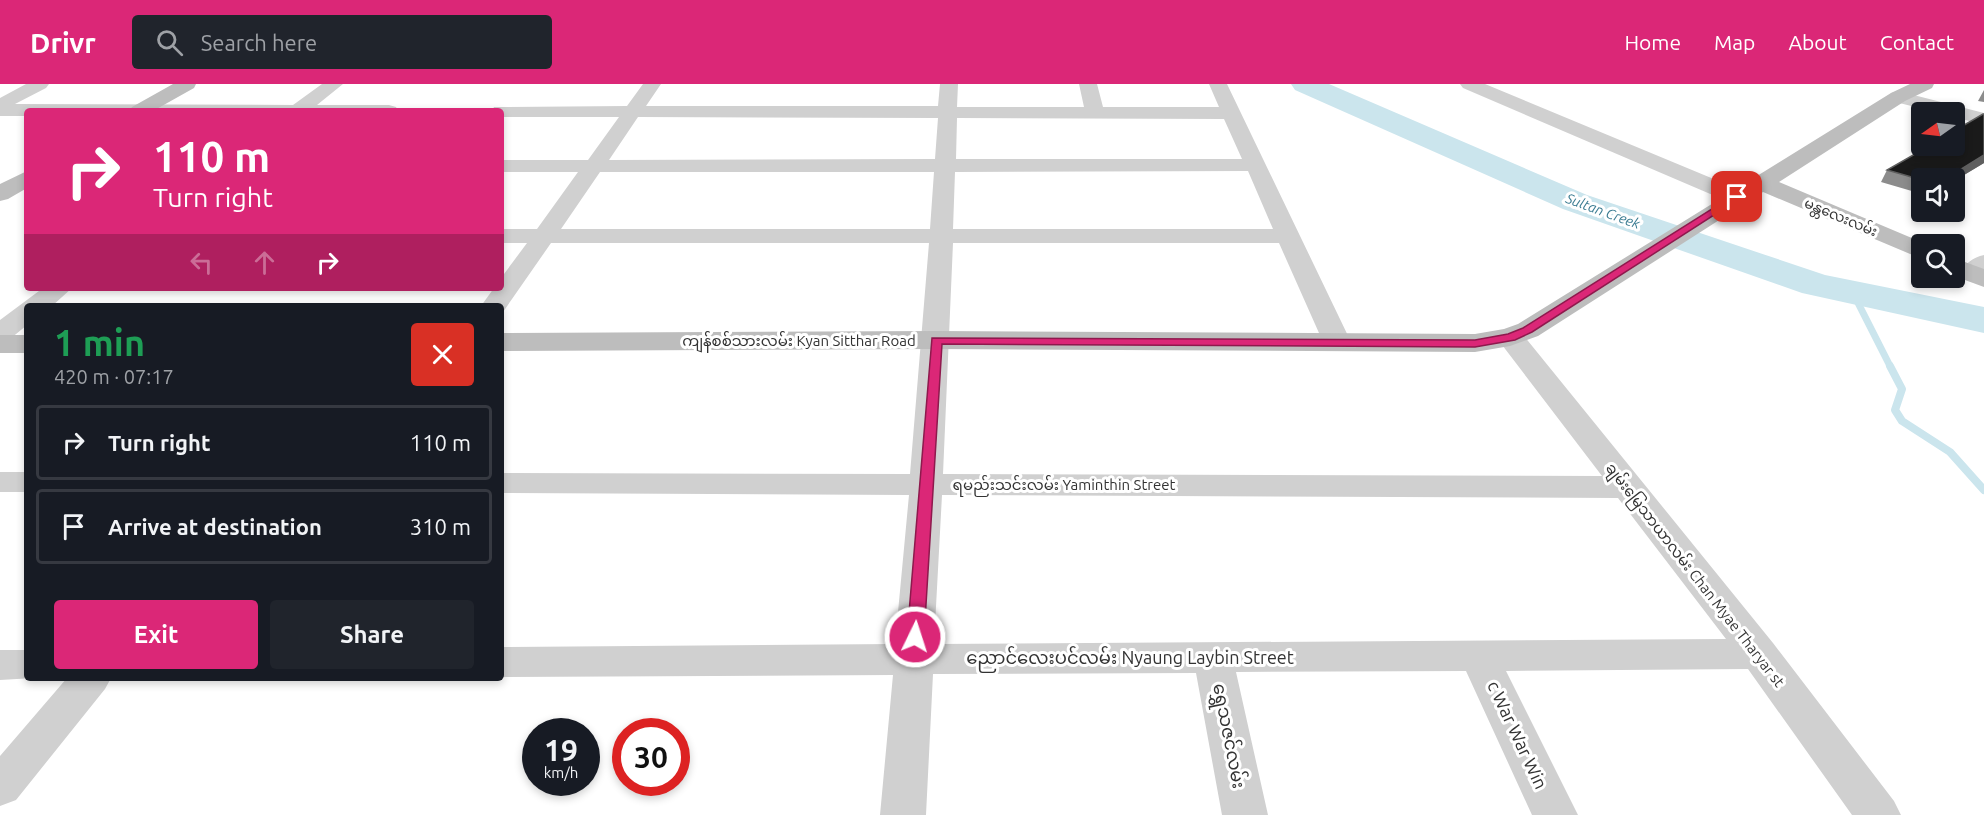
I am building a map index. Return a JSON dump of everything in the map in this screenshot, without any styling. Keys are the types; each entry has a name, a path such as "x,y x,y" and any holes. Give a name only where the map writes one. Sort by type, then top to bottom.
{"main road":[{"path":"145,108 187,84"},
{"name":"ကျန်စစ်သားလမ်း Kyan Sitthar Road","path":"504,342 936,340 1475,343 1510,337 1528,330 1760,182 1898,97 1925,84"},
{"path":"0,194 24,180"},
{"name":"မန္တလေးလမ်း","path":"1760,182 1911,247"},
{"path":"0,345 24,344"}],"street":[{"path":"0,105 40,84"},
{"path":"301,108 334,84"},
{"path":"496,303 652,84"},
{"path":"903,815 936,340 949,84"},
{"path":"1088,84 1095,113"},
{"path":"1218,84 1337,342"},
{"path":"1469,84 1737,197"},
{"path":"1898,97 1984,119"},
{"path":"0,110 24,110"},
{"path":"504,111 1231,113"},
{"path":"504,166 1255,165"},
{"path":"504,236 1288,236"},
{"path":"39,303 55,291"},
{"path":"0,333 24,314"},
{"name":"ချမ်းမြေသာယာလမ်း Chan Myae Tharyar st","path":"1510,337 1759,654 1878,815"},
{"name":"ရမည်းသင်းလမ်း Yaminthin Street","path":"504,483 1626,487"},
{"name":"ညောင်လေးပင်လမ်း Nyaung Laybin Street","path":"504,662 1759,654"},
{"name":"c War War Win","path":"1479,656 1555,815"},
{"name":"ရွှေသဇင်လမ်း","path":"1213,657 1245,815"},
{"path":"0,665 24,665"},
{"path":"0,788 89,681"}],"building":[{"path":"1984,114 1984,155 1963,168 1911,168 1911,177 1887,170 1912,156 1965,156 1965,125"}],"waterway":[{"name":"Sultan Creek","path":"1305,84 1575,202 1816,285 1984,320"},
{"path":"1853,293 1891,368"},
{"path":"1890,366 1902,389 1895,410 1902,421 1950,452 1984,490"}],"route":[{"path":"915,637 936,340 1475,343 1510,337 1528,330 1737,197"}]}
